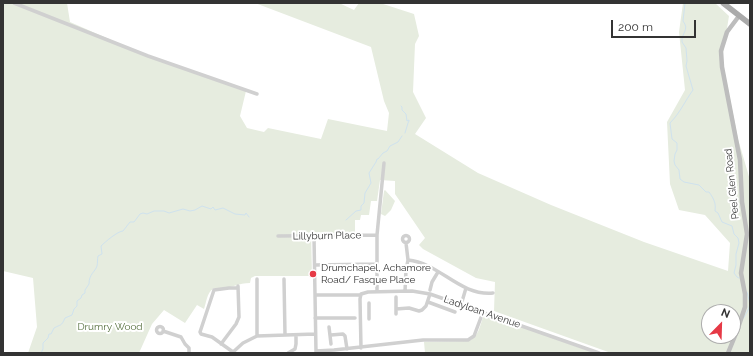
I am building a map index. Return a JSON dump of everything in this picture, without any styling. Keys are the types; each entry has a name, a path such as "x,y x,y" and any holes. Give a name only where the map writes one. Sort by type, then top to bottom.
{"main road":[{"path":"723,3 750,24"}],"street":[{"path":"14,3 148,56 257,94"},
{"name":"Peel Glen Road","path":"728,353 745,307 746,300 741,269 747,234 742,202 740,160 722,67 721,51 727,32 739,16"},
{"path":"377,291 377,235 384,163"},
{"name":"Lillyburn Place","path":"278,236 314,237 377,235"},
{"path":"314,237 316,352 423,340 468,340 474,336 483,312"},
{"path":"405,291 408,260 406,243"},
{"path":"408,260 424,264 466,288 480,292 493,293"},
{"path":"315,265 377,264"},
{"path":"396,309 411,309 419,311 424,309 428,302 432,282 438,272"},
{"path":"257,279 257,336"},
{"path":"284,279 285,335"},
{"path":"427,280 432,282"},
{"path":"221,344 236,324 239,317 238,287 227,288 214,290 200,332 201,334 212,337 232,353 243,343 257,336 315,334"},
{"path":"461,305 466,288"},
{"name":"Ladyloan Avenue","path":"315,294 361,295 365,292 377,291 430,292 461,305 599,353"},
{"path":"361,295 361,348"},
{"path":"396,297 396,314"},
{"path":"428,302 455,312"},
{"path":"369,303 369,319"},
{"path":"450,310 452,305"},
{"path":"360,310 369,310"},
{"path":"315,318 355,318"},
{"path":"329,327 331,344"},
{"path":"163,331 181,337 186,346 189,348 189,353"},
{"path":"331,335 343,334 345,336 347,349"},
{"path":"288,353 295,349 296,335"}],"green space":[{"name":"Drumry Wood","path":"3,3 67,3 70,22 148,56 246,91 240,116 247,128 264,132 268,128 321,139 328,119 387,131 389,113 384,101 371,47 255,3 339,3 354,10 359,3 380,3 414,14 419,36 415,44 413,92 426,118 415,134 478,173 551,205 644,242 728,271 730,243 705,215 679,210 670,184 667,122 685,90 679,32 683,3 715,3 729,16 722,59 738,139 750,180 750,353 611,353 494,311 495,282 476,278 423,249 419,245 425,238 395,194 395,181 380,180 377,201 371,201 369,215 361,215 360,220 355,220 355,233 311,233 312,276 255,276 251,278 250,283 219,289 214,288 209,293 204,309 197,305 185,323 164,310 152,324 139,353 28,353 37,327 33,278 3,271"},
{"path":"385,190 395,201 391,210 385,216 381,214"},
{"path":"487,315 595,353 425,353 424,342 469,341 475,337 483,317"}],"waterway":[{"path":"685,3 683,21 686,27 682,42 686,48 686,66 693,90 680,111 670,123 672,139 677,143 674,161 679,170 680,179 684,182 699,185 706,192 709,192 714,201 715,211 718,213 722,222 732,226 739,243 734,273 739,278"},
{"path":"401,106 402,110 406,114 407,121 409,120 405,133"},
{"path":"346,220 356,211 361,210 361,206 364,203 365,193 371,183 369,173 377,159 387,151 390,146 398,142 402,136"},
{"path":"41,353 43,343 48,338 49,334 51,334 54,328 62,324 65,318 72,315 77,306 77,301 85,293 90,278 97,266 98,256 102,254 101,246 108,239 123,231 130,222 134,222 140,214 147,214 154,211 164,211 169,213 183,209 190,211 202,206 211,209 213,207 215,210 223,208 235,214 245,215 246,213 249,217"},
{"path":"743,319 750,306 747,292"}],"place":[{"name":"Drumchapel, Achamore Road/ Fasque Place","path":"313,274"}]}
